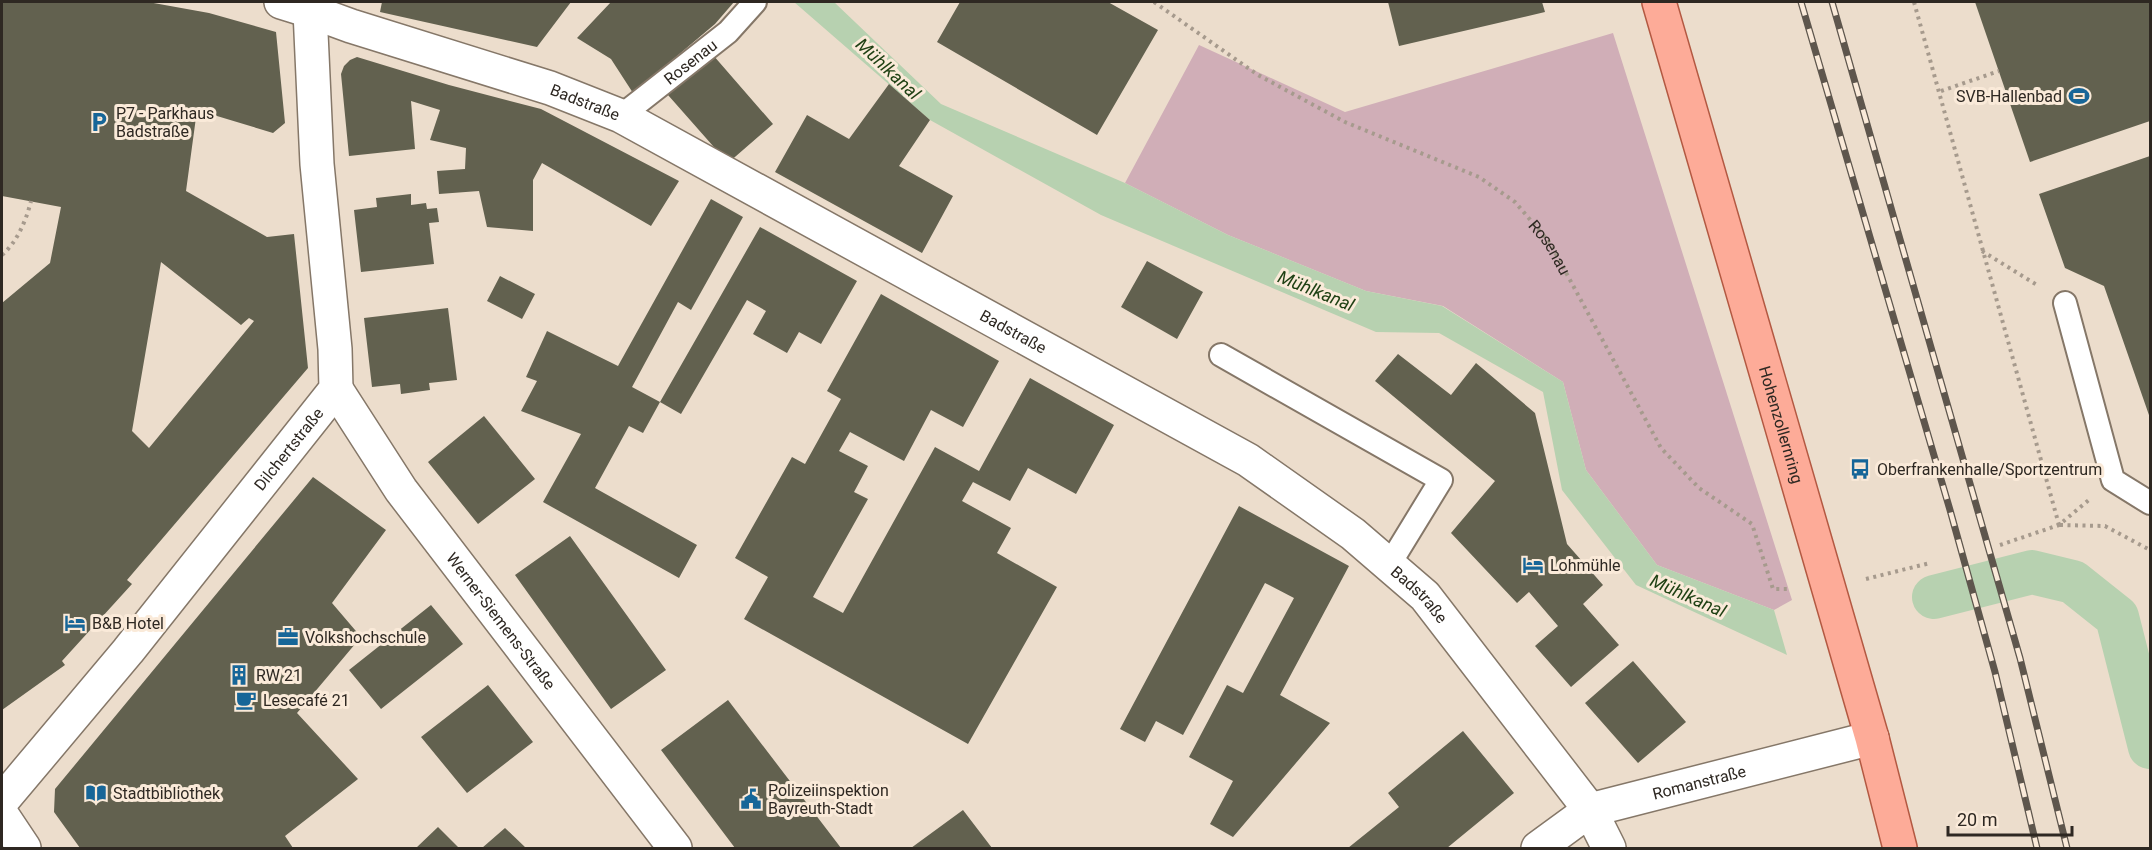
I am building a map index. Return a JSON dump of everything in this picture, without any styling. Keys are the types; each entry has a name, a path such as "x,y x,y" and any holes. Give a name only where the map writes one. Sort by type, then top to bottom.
{"main road":[{"name":"Hohenzollernring","path":"1659,2 1872,738 1900,849"}],"street":[{"name":"Badstraße","path":"301,5 351,26 550,88 621,116 1248,460 1353,534 1425,596 1590,810 1609,849"},
{"path":"301,5 335,349 336,389"},
{"name":"Dilchertstraße","path":"2,801 128,651 336,389"},
{"name":"Werner-Siemens-Straße","path":"336,389 401,490 675,849"},
{"name":"Romanstraße","path":"1538,849 1590,810 1872,738"},
{"path":"2,814 24,849"}],"lane":[{"name":"Rosenau","path":"621,116 728,32 755,2"},
{"path":"2065,303 2113,480 2151,503"},
{"path":"1221,355 1441,480 1389,565"}],"path":[{"name":"Rosenau","path":"1154,2 1258,75 1345,122 1479,177 1515,202 1550,243 1662,448 1699,488 1752,524 1773,589 1829,590"},
{"path":"1914,2 1941,91 1958,164 2059,525"},
{"path":"1941,91 1999,71"},
{"path":"2,255 11,247 27,215 31,201"},
{"path":"1982,251 2065,303"},
{"path":"2000,546 2059,525 2105,526 2151,550"},
{"path":"1900,570 1930,562"}],"shaded area":[{"path":"1613,33 1792,600 1774,610 1657,565 1586,470 1563,382 1443,306 1366,291 1228,235 1125,183 1199,45 1345,112"}],"water":[{"path":"794,2 834,2 941,104 1125,183 1228,235 1366,291 1442,306 1563,382 1586,470 1657,565 1774,610 1787,655 1636,585 1562,490 1543,392 1439,333 1376,332 1101,215 930,120"}],"building":[{"path":"2,2 148,2 209,13 276,32 285,123 273,133 197,110 186,191 267,237 294,234 308,368 127,580 132,584 62,661 65,665 2,710 2,303 50,263 61,207 2,196","holes":["161,262 241,325 249,318 254,321 149,448 132,431"]},
{"path":"382,2 571,2 537,47 380,12"},
{"path":"611,2 734,2 715,24 633,93 611,59 577,38"},
{"path":"960,2 1108,2 1158,30 1097,135 937,42"},
{"path":"1388,2 1542,2 1545,12 1399,46"},
{"name":"SVB-Hallenbad","path":"1975,2 2150,2 2150,121 2030,162"},
{"path":"713,55 773,124 728,163 668,95"},
{"path":"357,57 449,85 541,109 679,181 651,226 542,163 533,180 533,231 487,227 479,191 439,194 437,171 465,169 466,148 430,140 440,110 411,101 415,149 349,156 341,74 344,66"},
{"path":"889,84 930,120 899,166 953,196 922,253 775,172 807,115 849,139"},
{"path":"2150,156 2150,418 2104,286 2065,268 2039,194"},
{"path":"411,194 411,205 426,203 427,209 437,208 439,222 429,223 434,264 361,272 354,210 377,207 376,198"},
{"path":"711,199 743,217 691,310 678,302 632,387 660,402 643,433 629,426 595,488 697,545 679,578 543,502 581,434 521,411 537,381 526,377 547,331 618,366"},
{"path":"760,227 857,281 821,344 799,332 787,353 753,334 766,311 747,300 681,414 660,402"},
{"path":"1147,261 1203,292 1177,339 1121,307"},
{"path":"500,276 535,294 522,319 487,301"},
{"path":"881,294 999,361 963,427 931,410 904,461 850,432 839,451 868,466 854,492 868,499 813,597 843,613 935,447 979,471 1030,378 1114,425 1076,494 1028,468 1010,501 973,482 962,501 1011,528 997,553 1057,587 968,744 744,619 768,577 735,558 792,457 805,464 841,399 827,391"},
{"path":"448,308 457,380 429,383 430,390 401,394 400,384 372,387 364,318"},
{"path":"1398,354 1451,395 1476,363 1535,413 1567,544 1603,585 1583,604 1619,645 1571,687 1535,646 1558,626 1529,592 1517,603 1451,533 1495,481 1375,381"},
{"path":"484,416 535,479 478,524 428,462"},
{"name":"RW 21","path":"313,477 386,530 332,603 361,637 297,713 358,779 285,836 293,848 80,848 54,812 55,789"},
{"path":"1239,506 1349,566 1280,695 1330,723 1233,837 1210,824 1233,781 1189,757 1227,685 1243,693 1294,598 1265,583 1183,735 1156,721 1145,742 1120,729"},
{"path":"570,536 666,670 611,709 515,575"},
{"path":"431,605 463,644 381,709 349,670"},
{"path":"1633,661 1686,722 1638,763 1585,703"},
{"path":"488,685 533,742 467,793 421,737"},
{"name":"Polizeiinspektion Bayreuth-Stadt","path":"728,700 841,848 735,848 661,750"},
{"path":"1463,731 1514,793 1447,848 1348,848 1399,807 1388,793"},
{"name":"Polizeiinspektion Bayreuth-Stadt","path":"963,810 992,848 911,848"},
{"path":"438,827 459,848 416,848"},
{"path":"505,828 526,848 482,848"}],"waterway":[{"name":"Mühlkanal","path":"1934,597 2032,572 2073,582 2117,617 2150,747"}],"railway":[{"path":"1801,2 1950,510 1995,672 2037,848"},
{"path":"1832,2 2020,658 2067,848"}],"place":[{"name":"SVB-Hallenbad","path":"2079,96"},
{"name":"P7 - Parkhaus Badstraße","path":"99,122"},
{"name":"Oberfrankenhalle/Sportzentrum","path":"1860,469"},
{"name":"Lohmühle","path":"1533,565"},
{"name":"B&B Hotel","path":"75,623"},
{"name":"Volkshochschule","path":"288,637"},
{"name":"RW 21","path":"239,675"},
{"name":"Lesecafé 21","path":"246,700"},
{"name":"Stadtbibliothek","path":"96,793"},
{"name":"Polizeiinspektion Bayreuth-Stadt","path":"751,799"}]}
